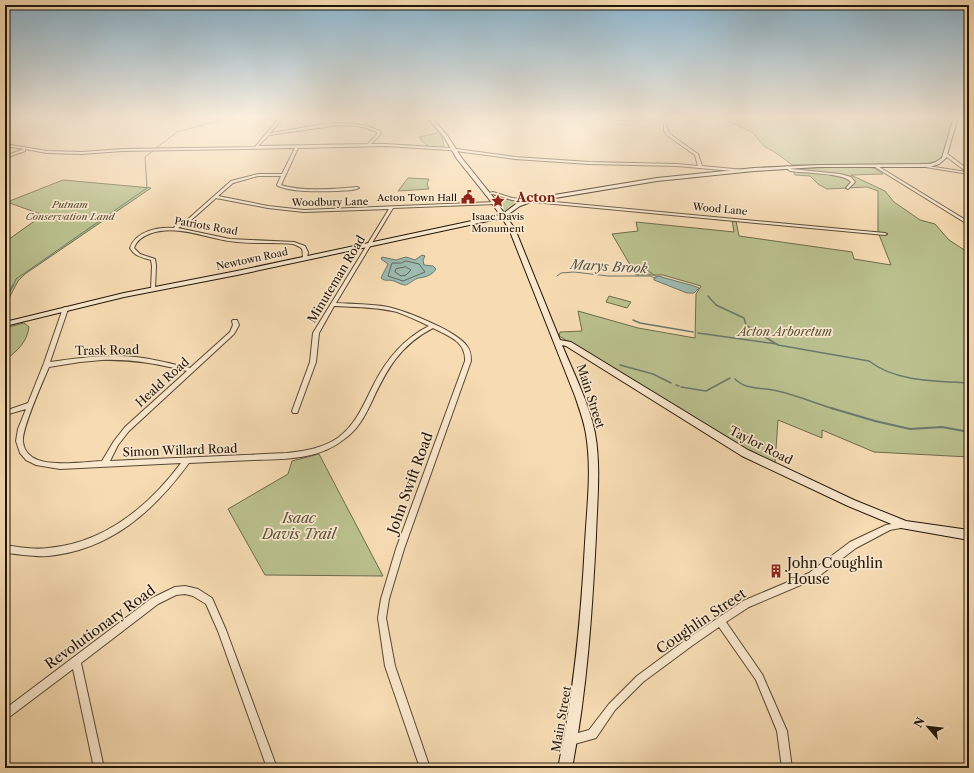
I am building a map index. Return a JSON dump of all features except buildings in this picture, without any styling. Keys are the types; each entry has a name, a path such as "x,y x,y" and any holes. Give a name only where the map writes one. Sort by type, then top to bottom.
{"street":[{"path":"5,157 15,153"},
{"path":"294,153 279,185 287,188 357,188"},
{"name":"Main Street","path":"456,153 495,203 512,229 586,417 592,445 593,465 588,580 582,668 571,740 564,768"},
{"path":"484,153 515,158 589,163 636,163 700,166 744,171"},
{"path":"694,153 697,155 700,166"},
{"path":"921,166 938,163 944,159 946,154 955,163 969,173"},
{"path":"876,166 969,224"},
{"path":"487,194 493,193 507,199 531,201 552,199 634,183 787,167 921,166 969,173"},
{"path":"787,167 790,170 843,176 853,182 848,188"},
{"path":"172,228 186,222 229,184 237,180 258,174 283,175"},
{"name":"Woodbury Lane","path":"215,197 290,210 328,211 495,203"},
{"name":"Wood Lane","path":"552,199 885,234"},
{"path":"503,216 514,207 531,201"},
{"name":"Minuteman Road","path":"295,410 313,362 316,333 391,208"},
{"name":"Newtown Road","path":"5,324 153,289 503,216"},
{"name":"Patriots Road","path":"153,289 153,259 134,252 132,248 136,240 150,232 172,228 185,229 223,240 294,243 304,247 306,252 305,258"},
{"name":"John Swift Road","path":"333,304 371,307 406,313 465,344 469,354 468,361 400,548 385,599 382,618 390,666 425,768"},
{"name":"Simon Willard Road","path":"65,309 46,365 21,429 19,441 22,450 28,458 38,462 60,466 288,456 310,452 330,446 348,433 359,420 386,366 401,347 421,331 433,326"},
{"name":"Heald Road","path":"105,463 116,443 127,429 232,333 236,326 235,321"},
{"name":"Taylor Road","path":"557,342 568,344 745,453 851,503 905,524 969,534"},
{"name":"Trask Road","path":"46,365 74,360 121,358 147,360 191,370"},
{"path":"5,413 30,406"},
{"path":"5,549 28,551 62,550 75,547 104,536 119,528 146,509 169,484 187,460"},
{"name":"Coughlin Street","path":"571,740 592,734 612,707 640,679 746,604 812,576 853,545 889,527 905,524"},
{"name":"Revolutionary Road","path":"5,715 155,601 175,592 185,590 195,592 209,601 219,622 272,768"},
{"path":"720,622 759,677 782,731 787,768"},
{"path":"76,661 100,768"}],"green space":[{"path":"776,153 943,153 939,160 931,163 846,166 792,165"},
{"name":"Acton Arboretum","path":"866,166 876,169 883,174 851,175 885,191 894,202 920,220 935,224 949,240 969,253 969,457 874,452 822,430 822,438 778,420 775,463 750,452 559,336 560,332 582,331 578,311 638,328 695,338 696,294 701,286 663,275 636,275 612,234 638,231 636,222 734,232 732,220 736,221 739,236 852,252 854,259 891,265 878,232 878,191 867,187 827,189 818,184 810,176 795,175 792,169"},
{"path":"408,178 429,179 427,184 429,189 398,191"},
{"name":"Putnam Conservation Land","path":"63,180 151,188 25,274 18,281 5,306 5,242 43,215 7,202"},
{"path":"492,194 504,199 521,201 504,215 490,195"},
{"path":"609,296 631,302 627,308 606,302"},
{"path":"24,323 29,327 26,338 17,350 5,360 5,328"},
{"name":"Isaac Davis Trail","path":"319,454 383,576 265,575 228,509 288,474 292,461"}],"water":[{"path":"422,255 425,256 423,260 424,265 433,266 436,269 425,277 418,278 406,285 381,278 388,264 381,259 382,257 396,260 406,257 415,260"},
{"path":"658,276 699,288 694,293 687,293 654,280 654,278"}],"waterway":[{"path":"13,286 16,279 147,188 145,157 150,153"},
{"name":"Marys Brook","path":"648,269 647,270 657,277"},
{"name":"Marys Brook","path":"557,276 561,273 574,272 608,276 650,276 655,278"},
{"path":"5,302 13,285"},
{"name":"Marys Brook","path":"708,296 716,305 744,318 746,325 776,344"},
{"path":"633,320 640,323 693,332"},
{"path":"698,333 776,344"},
{"name":"Marys Brook","path":"776,344 869,361 880,368 904,377 930,381 969,383"},
{"path":"620,365 653,374 671,383"},
{"path":"681,387 706,391 730,378"},
{"path":"735,379 739,383 748,387 781,392 832,408"},
{"path":"832,408 875,421 910,429 942,427 969,432"}],"place":[{"name":"Acton Town Hall","path":"468,197"},
{"name":"Isaac Davis Monument","path":"498,201"},
{"name":"John Coughlin House","path":"776,571"}],"district":[{"name":"Acton","path":"536,197"}]}
